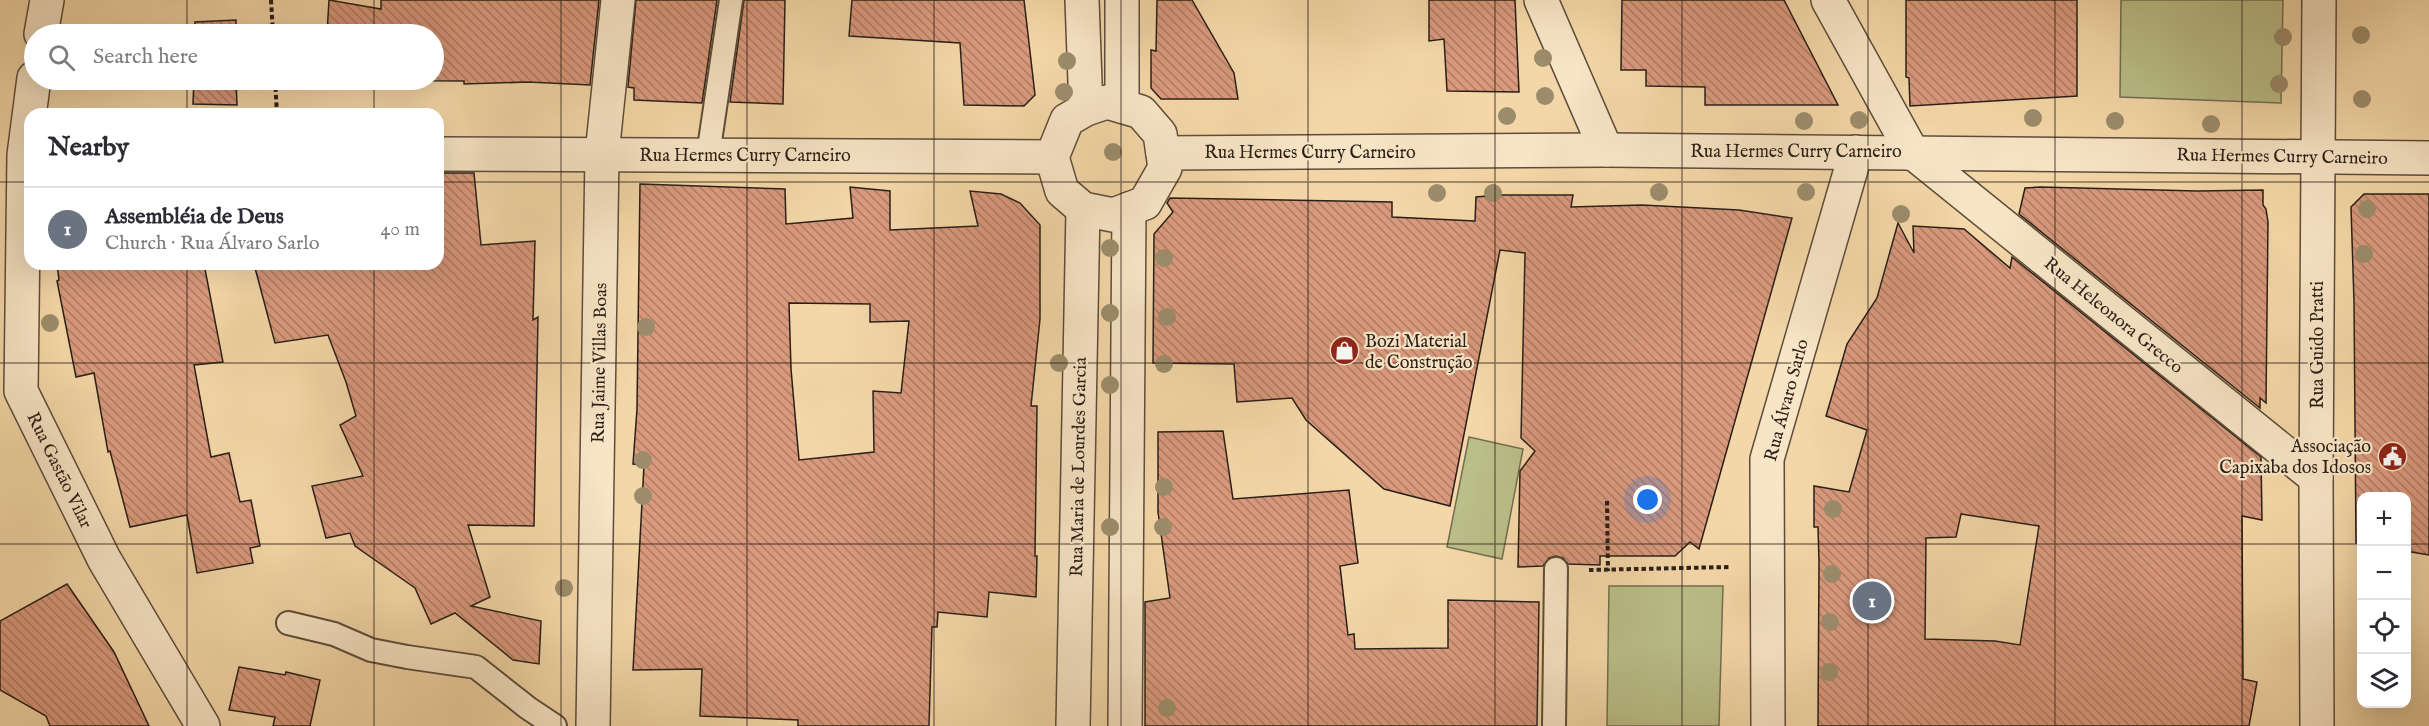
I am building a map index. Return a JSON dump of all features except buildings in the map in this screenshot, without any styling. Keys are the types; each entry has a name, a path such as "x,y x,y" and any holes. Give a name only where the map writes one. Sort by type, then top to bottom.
{"street":[{"path":"43,24 47,0"},
{"name":"Rua Jaime Villas Boas","path":"593,726 602,154 618,0"},
{"path":"1082,0 1086,109"},
{"path":"1122,0 1122,106"},
{"path":"1541,0 1606,150"},
{"path":"1828,0 1912,152"},
{"name":"Rua Guido Pratti","path":"2317,726 2319,0"},
{"name":"Rua Gastão Vilar","path":"31,108 33,90"},
{"path":"1107,102 1122,106 1141,112 1160,134 1166,168 1145,202 1113,215 1083,208 1062,191 1052,157 1066,120 1086,109 1107,102"},
{"name":"Rua Hermes Curry Carneiro","path":"1163,153 1606,150 2429,158"},
{"name":"Rua Heleonora Grecco","path":"1912,152 2316,478"},
{"name":"Rua Álvaro Sarlo","path":"1768,726 1767,459 1856,153"},
{"name":"Rua Hermes Curry Carneiro","path":"444,154 1052,157"},
{"name":"Rua Maria de Lourdes Garcia","path":"1073,726 1083,208"},
{"path":"1125,726 1129,209"},
{"name":"Rua Gastão Vilar","path":"24,270 21,391 104,559 203,726"}],"lane":[{"path":"708,155 731,0"},
{"path":"1554,726 1556,569"},
{"path":"288,623 334,634 371,650 476,667 555,726"}],"path":[{"path":"271,0 272,24"},
{"path":"276,90 277,108"},
{"path":"1607,501 1608,571"},
{"path":"1556,569 1608,571 1768,566"}],"green space":[{"path":"2121,0 2283,0 2281,103 2120,97"},
{"path":"1469,437 1523,449 1502,559 1447,547"},
{"path":"1609,586 1723,586 1719,726 1607,726"}],"place":[{"name":"Bozi Material de Construção","path":"1344,351"},
{"name":"Associação Capixaba dos Idosos","path":"2392,456"},
{"name":"Assembléia de Deus","path":"1872,601"}]}
